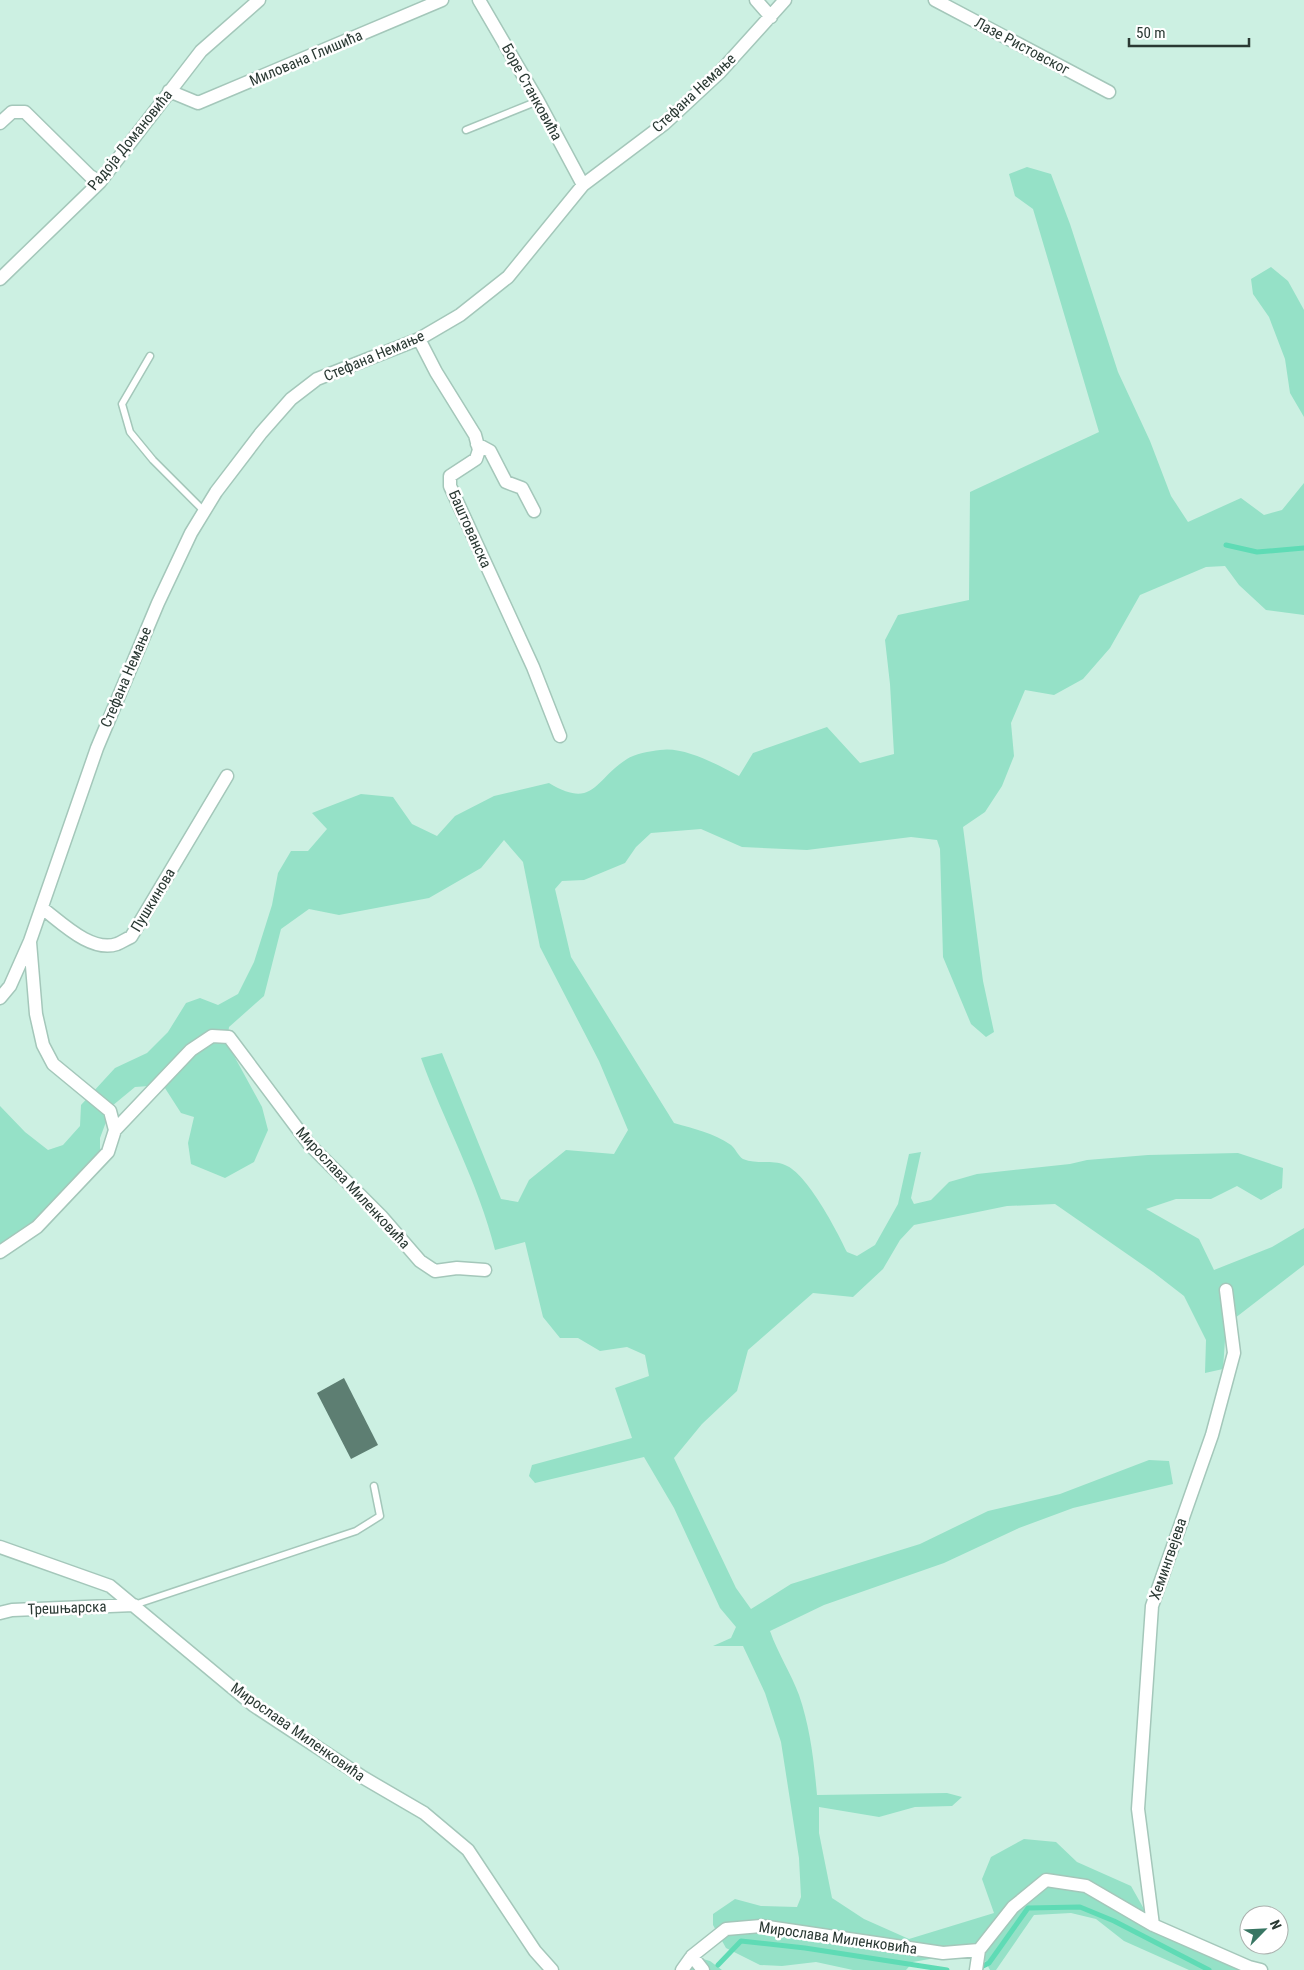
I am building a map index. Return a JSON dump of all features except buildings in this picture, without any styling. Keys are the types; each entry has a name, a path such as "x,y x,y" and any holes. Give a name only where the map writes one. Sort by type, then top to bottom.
{"street":[{"name":"Радоја Домановића","path":"0,279 100,182 200,51 243,5 259,0"},
{"name":"Милована Глишића","path":"169,91 198,103 442,0"},
{"name":"Боре Станковића","path":"479,0 538,101 583,185"},
{"path":"756,0 771,17"},
{"name":"Стефана Немање","path":"0,998 10,986 30,941 70,820 117,697 191,533 221,485 291,399 317,379 419,338 460,315 508,277 583,185 664,124 720,72 786,0"},
{"name":"Лазе Ристовског","path":"935,0 1109,92"},
{"path":"0,123 12,112 25,112 90,176 100,182"},
{"path":"419,338 436,372 474,435 477,444 490,451 506,482 522,488 534,511"},
{"name":"Баштованска","path":"477,444 479,450 476,459 450,476 450,486 533,667 560,736"},
{"name":"Пушкинова","path":"42,908 86,940 102,945 116,945 131,937 227,776"},
{"name":"Стефана Немање","path":"30,941 36,1014 43,1045 53,1064 110,1111 115,1130"},
{"name":"Мирослава Миленковића","path":"0,1252 37,1227 108,1152 115,1130 191,1050 212,1036 229,1037 308,1144 381,1216 420,1261 435,1272 456,1268 485,1270"},
{"name":"Хемингвејева","path":"1152,1925 1138,1809 1152,1606 1212,1435 1234,1353 1226,1290"},
{"name":"Мирослава Миленковића","path":"0,1547 110,1586 253,1705 364,1778 424,1813 468,1850 534,1951 552,1970"},
{"name":"Трешњарска","path":"0,1613 12,1610 134,1605"},
{"path":"976,1970 979,1950 1013,1907 1046,1880 1086,1886 1152,1925 1248,1967 1261,1970"},
{"name":"Мирослава Миленковића","path":"682,1970 692,1956 726,1929 761,1926 943,1953 979,1950"},
{"path":"692,1956 703,1970"}],"lane":[{"path":"466,130 538,101"},
{"path":"150,356 122,404 130,432 153,460 204,511"},
{"path":"134,1605 356,1531 380,1516 374,1486"}],"green space":[{"path":"1027,167 1051,174 1070,224 1118,372 1150,441 1171,496 1188,522 1241,498 1264,515 1282,510 1304,483 1304,615 1266,610 1239,585 1225,566 1206,567 1140,595 1110,648 1083,679 1054,695 1025,690 1011,723 1014,756 1002,786 985,812 963,827 983,981 994,1032 986,1037 971,1024 943,957 940,849 937,840 911,837 807,850 742,847 701,829 651,833 636,847 625,863 584,880 562,881 555,889 571,957 674,1123 717,1137 733,1147 743,1159 748,1161 780,1163 794,1170 821,1204 847,1252 857,1256 875,1245 898,1204 909,1154 921,1152 911,1198 914,1204 931,1200 949,1182 977,1174 1070,1164 1087,1160 1148,1155 1238,1153 1283,1168 1282,1188 1261,1200 1237,1186 1211,1199 1176,1199 1146,1209 1199,1239 1214,1270 1272,1247 1304,1228 1304,1265 1226,1325 1223,1369 1205,1373 1206,1340 1184,1296 1153,1272 1055,1204 1007,1206 914,1225 900,1240 883,1269 853,1297 813,1293 748,1350 737,1391 702,1424 674,1458 736,1588 751,1609 791,1584 920,1544 988,1511 1060,1494 1149,1460 1169,1461 1173,1484 1073,1508 1019,1528 944,1563 824,1605 770,1631 796,1687 803,1707 811,1744 817,1795 947,1793 962,1797 952,1806 915,1807 879,1817 819,1807 819,1833 832,1898 864,1919 909,1939 994,1913 982,1879 991,1857 1024,1839 1056,1842 1077,1862 1131,1886 1153,1925 1261,1970 1189,1970 1124,1941 1096,1919 1071,1913 1034,1915 996,1970 990,1970 979,1950 913,1962 906,1970 853,1970 816,1962 782,1966 760,1965 726,1948 713,1925 713,1914 735,1899 761,1906 797,1907 801,1897 799,1858 781,1742 765,1693 743,1646 713,1646 731,1638 736,1627 720,1608 674,1508 644,1457 535,1483 529,1476 532,1465 632,1438 615,1388 649,1376 645,1355 627,1347 600,1351 578,1338 560,1338 543,1317 525,1242 495,1250 471,1177 421,1058 442,1053 501,1199 518,1202 529,1180 566,1150 614,1154 628,1130 599,1061 540,947 523,862 504,840 481,868 429,898 339,915 309,909 281,929 264,996 229,1027 227,1043 262,1107 268,1130 254,1162 225,1178 191,1164 188,1143 194,1117 181,1113 163,1085 135,1087 112,1106 100,1138 100,1163 0,1252 0,1106 25,1132 48,1150 63,1145 80,1126 81,1105 115,1068 147,1053 168,1032 186,1003 200,998 218,1005 238,994 254,962 272,905 278,873 291,851 308,851 327,829 312,813 361,794 393,797 412,824 437,836 455,816 494,796 549,783 564,791 576,794 585,793 600,783 616,767 630,757 652,751 680,751 711,762 739,776 753,753 827,727 860,763 894,754 890,684 885,640 898,615 969,600 970,492 1099,432 1033,209 1015,196 1009,174"},
{"path":"1271,267 1288,281 1304,310 1304,417 1290,393 1285,359 1269,317 1253,294 1251,279"},
{"path":"692,1956 710,1961 722,1970 682,1970"}],"waterway":[{"path":"1226,545 1257,552 1304,548"},
{"path":"979,1968 989,1963 1028,1908 1080,1907 1114,1921 1209,1970"},
{"path":"718,1965 741,1941 805,1948 947,1970"}]}
